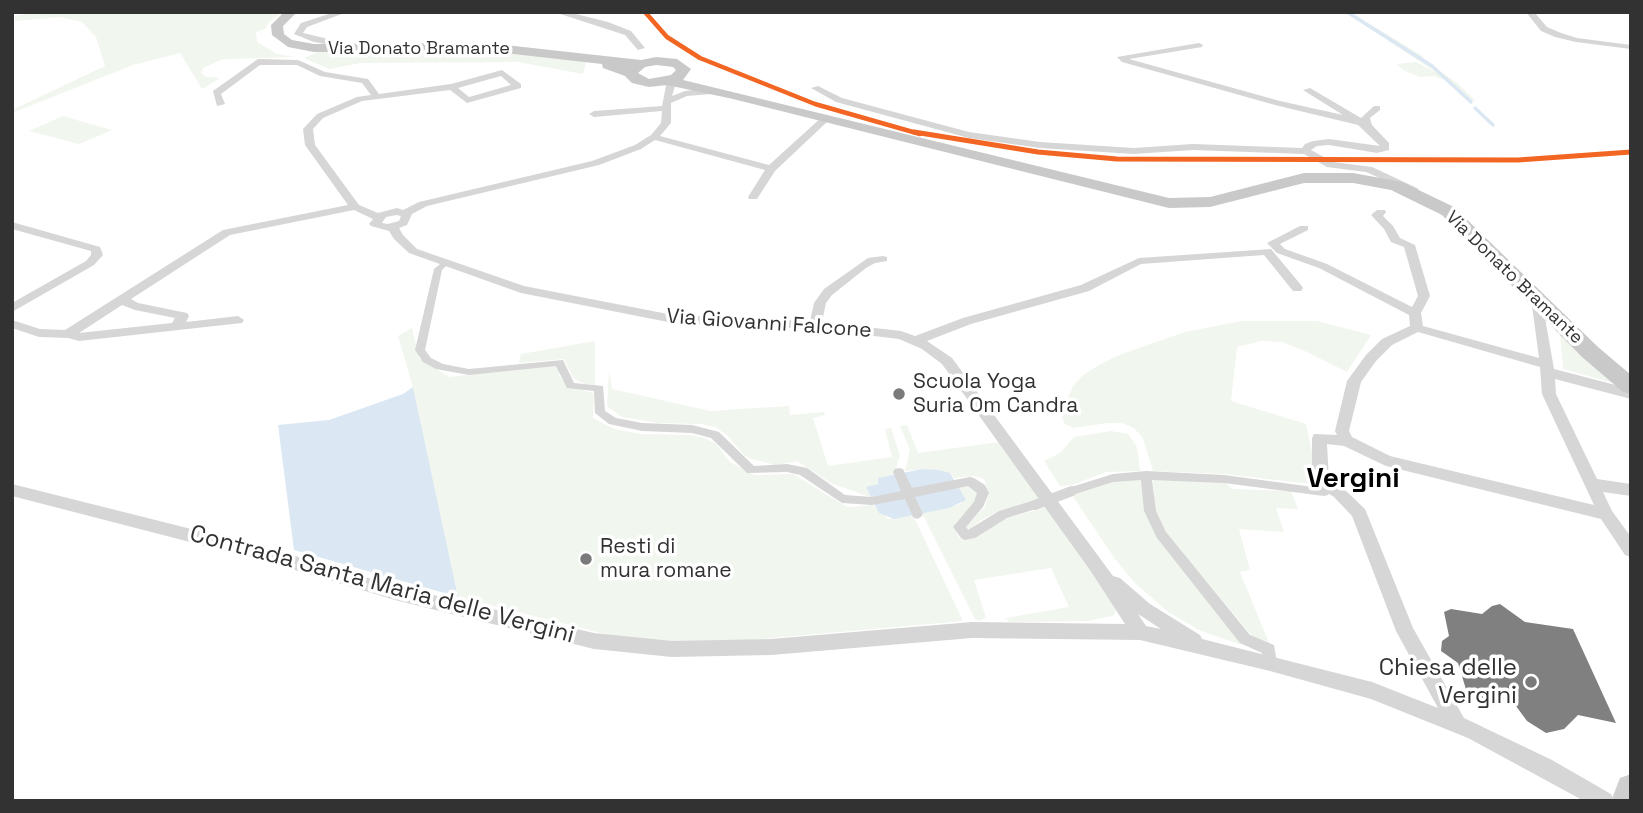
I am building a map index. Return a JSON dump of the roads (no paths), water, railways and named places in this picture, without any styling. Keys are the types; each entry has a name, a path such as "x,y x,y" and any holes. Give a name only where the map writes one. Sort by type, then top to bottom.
{"main road":[{"name":"Via Donato Bramante","path":"291,12 277,25 278,35 288,43 314,48 487,47 534,50 636,68 671,61 682,66 684,72 734,95"},
{"name":"Via Donato Bramante","path":"636,68 633,78 649,83 668,82 734,95 1168,203 1210,202 1304,178 1326,177 1377,182 1432,202 1467,228 1590,352 1631,387"},
{"name":"Via Donato Bramante","path":"668,82 684,72"},
{"path":"1626,801 1631,789"}],"street":[{"path":"343,12 304,25 299,34 314,40 356,48"},
{"path":"558,12 606,24 628,33 641,48"},
{"path":"1530,12 1544,29 1558,35 1631,47"},
{"path":"1199,44 1165,52 1121,57 1278,103 1363,124"},
{"path":"220,104 216,93 258,62 298,63 323,74 365,81 376,96"},
{"path":"452,87 467,100 518,86 502,73 452,87 360,99 331,111 312,123 308,130 310,145 355,206 378,217 392,211 404,213 423,204 618,156 654,137 666,123 671,86 668,82"},
{"path":"649,83 668,104"},
{"path":"815,88 839,100 920,123 970,135 1040,145 1134,151 1193,147 1306,151 1331,165 1368,169 1395,180 1432,202"},
{"path":"1306,151 1308,146 1329,142 1377,150 1386,148 1363,124 1307,90"},
{"path":"594,114 668,104 685,94 712,91"},
{"path":"1363,124 1365,117 1377,108"},
{"path":"753,197 771,169 825,119"},
{"path":"654,137 771,169"},
{"path":"68,334 227,232 355,206"},
{"path":"1347,441 1342,431 1353,381 1387,342 1416,321 1424,296 1409,245 1395,240 1389,228 1376,215 1381,212"},
{"path":"393,227 406,220 404,213"},
{"name":"Via Giovanni Falcone","path":"378,217 375,222 377,226 393,227 398,237 413,251 520,289 673,319 815,325 901,335 917,340 947,361 1096,565 1140,632"},
{"path":"12,225 96,248 97,255 90,263 12,308"},
{"path":"1304,228 1273,243 1281,251 1323,266 1416,321 1547,368 1631,394"},
{"path":"917,340 967,321 1085,288 1139,261 1267,251 1297,288"},
{"path":"815,325 820,303 828,292 862,265 883,259"},
{"path":"444,263 438,268 420,350 427,360 454,371 469,372 559,362 571,386 598,388 600,413 613,421 642,427 692,429 715,435 751,470 787,468 803,471 842,499 872,500 956,483 976,484 984,493 979,504 959,527 965,535 1003,514 1113,478 1146,475 1224,479 1322,486 1339,493 1359,513 1405,631 1457,723"},
{"path":"124,298 127,303 135,306 183,316 176,327"},
{"path":"1537,298 1549,394 1606,514 1631,550"},
{"path":"12,324 38,333 79,337 238,320"},
{"path":"1322,486 1319,438 1347,441 1386,461 1606,514"},
{"path":"899,472 917,514"},
{"path":"1146,475 1150,511 1160,535 1245,639 1269,649 1270,663"},
{"path":"1591,484 1631,490"},
{"name":"Contrada Santa Maria delle Vergini","path":"12,489 275,557 395,593 594,641 672,649 771,648 972,630 1140,632 1372,691 1457,723 1545,767 1604,801"},
{"name":"Via Giovanni Falcone","path":"1096,565 1144,609 1204,647"}],"waterway":[{"path":"1347,12 1432,66 1471,102"},
{"path":"1475,108 1493,125"}],"place":[{"name":"Scuola Yoga Suria Om Candra","path":"899,394"},
{"name":"Resti di mura romane","path":"586,559"},
{"name":"Chiesa delle Vergini","path":"1531,682"}],"district":[{"name":"Vergini","path":"1353,479"}]}
